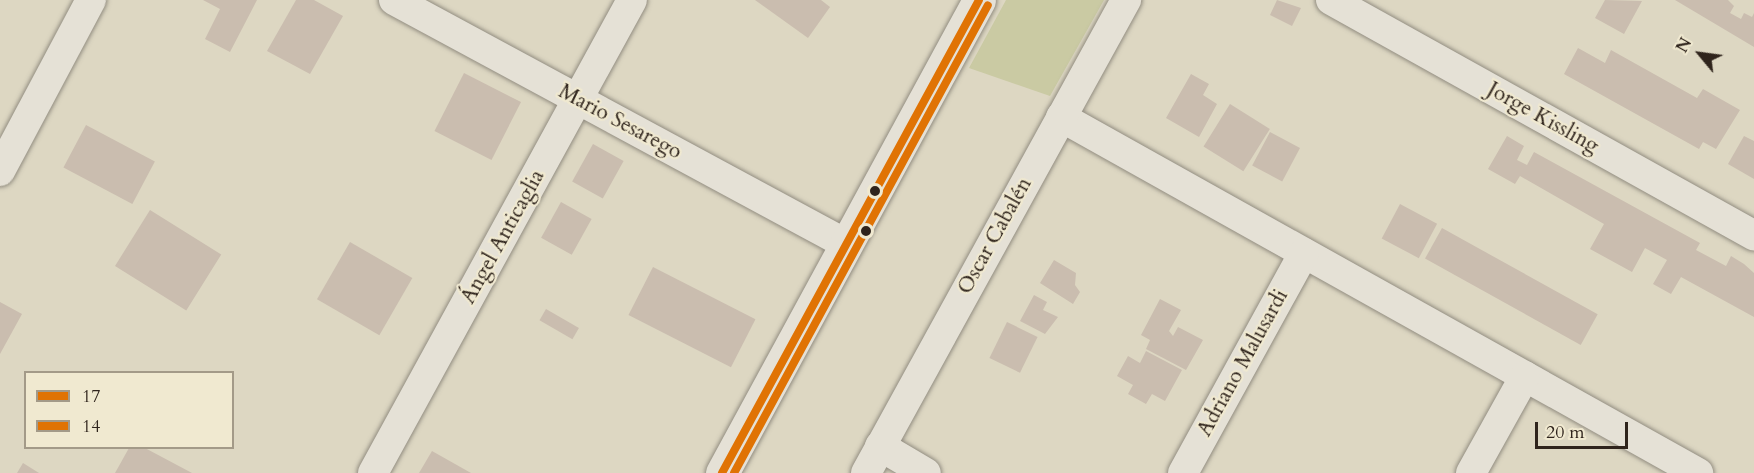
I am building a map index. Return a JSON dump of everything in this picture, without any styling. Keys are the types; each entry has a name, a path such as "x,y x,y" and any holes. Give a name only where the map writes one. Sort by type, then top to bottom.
{"main road":[{"path":"722,473 979,0"}],"street":[{"path":"0,171 91,0"},
{"name":"Mario Sesarego","path":"394,0 846,244"},
{"name":"Ángel Anticaglia","path":"374,473 633,0"},
{"name":"Oscar Cabalén","path":"866,473 1126,0"},
{"name":"Jorge Kissling","path":"1331,0 1754,235"},
{"path":"1061,117 1698,473"},
{"name":"Adriano Malusardi","path":"1182,473 1304,253"},
{"path":"1471,473 1525,376"},
{"path":"880,446 926,473"}],"green space":[{"path":"1006,0 1104,0 1050,96 969,68"}],"building":[{"path":"203,0 257,0 230,52 205,39 220,9"},
{"path":"296,0 314,0 343,16 310,74 267,51"},
{"path":"755,0 821,0 830,7 808,38"},
{"path":"1277,0 1301,8 1292,26 1270,15"},
{"path":"1605,0 1642,1 1624,34 1595,18"},
{"path":"1675,0 1728,0 1734,6 1730,13 1741,19 1744,13 1752,17 1754,13 1754,47"},
{"path":"1578,48 1605,63 1611,50 1697,98 1703,89 1740,110 1716,149 1703,142 1699,149 1564,74"},
{"path":"464,73 521,102 492,160 434,131"},
{"path":"1191,74 1209,84 1203,95 1217,104 1199,137 1166,118"},
{"path":"1230,104 1270,129 1243,171 1204,146"},
{"path":"86,125 155,162 132,204 63,167"},
{"path":"1270,132 1300,148 1282,182 1252,166"},
{"path":"1507,136 1524,146 1517,160 1527,165 1534,152 1700,243 1696,250 1726,266 1731,256 1744,264 1754,273 1754,317 1681,277 1671,294 1653,284 1667,260 1645,248 1632,272 1590,249 1604,224 1520,176 1515,184 1488,169"},
{"path":"1744,136 1754,141 1754,179 1728,164"},
{"path":"593,144 624,161 603,199 572,182"},
{"path":"561,202 592,219 572,255 541,238"},
{"path":"1400,204 1437,224 1419,258 1382,238"},
{"path":"150,210 221,255 186,310 115,266"},
{"path":"1442,228 1598,314 1581,345 1425,259"},
{"path":"350,242 412,278 379,335 317,299"},
{"path":"1054,260 1076,273 1075,285 1080,292 1073,304 1040,283"},
{"path":"653,267 755,319 731,367 628,315"},
{"path":"1034,295 1047,302 1043,310 1058,317 1045,334 1020,321"},
{"path":"1160,299 1181,310 1169,331 1173,336 1178,327 1203,340 1186,370 1146,349 1150,340 1141,335"},
{"path":"0,302 22,314 0,354"},
{"path":"546,309 579,328 572,339 540,320"},
{"path":"1007,322 1038,337 1020,373 989,358"},
{"path":"1146,351 1182,370 1165,401 1152,394 1146,404 1128,394 1133,385 1117,376 1128,356 1140,363"},
{"path":"128,449 147,449 192,473 115,473"},
{"path":"432,451 471,473 419,473"},
{"path":"23,463 39,473 17,473"}],"transit line":[{"name":"17","path":"722,473 979,0"},
{"name":"14","path":"734,473 988,5"}]}
